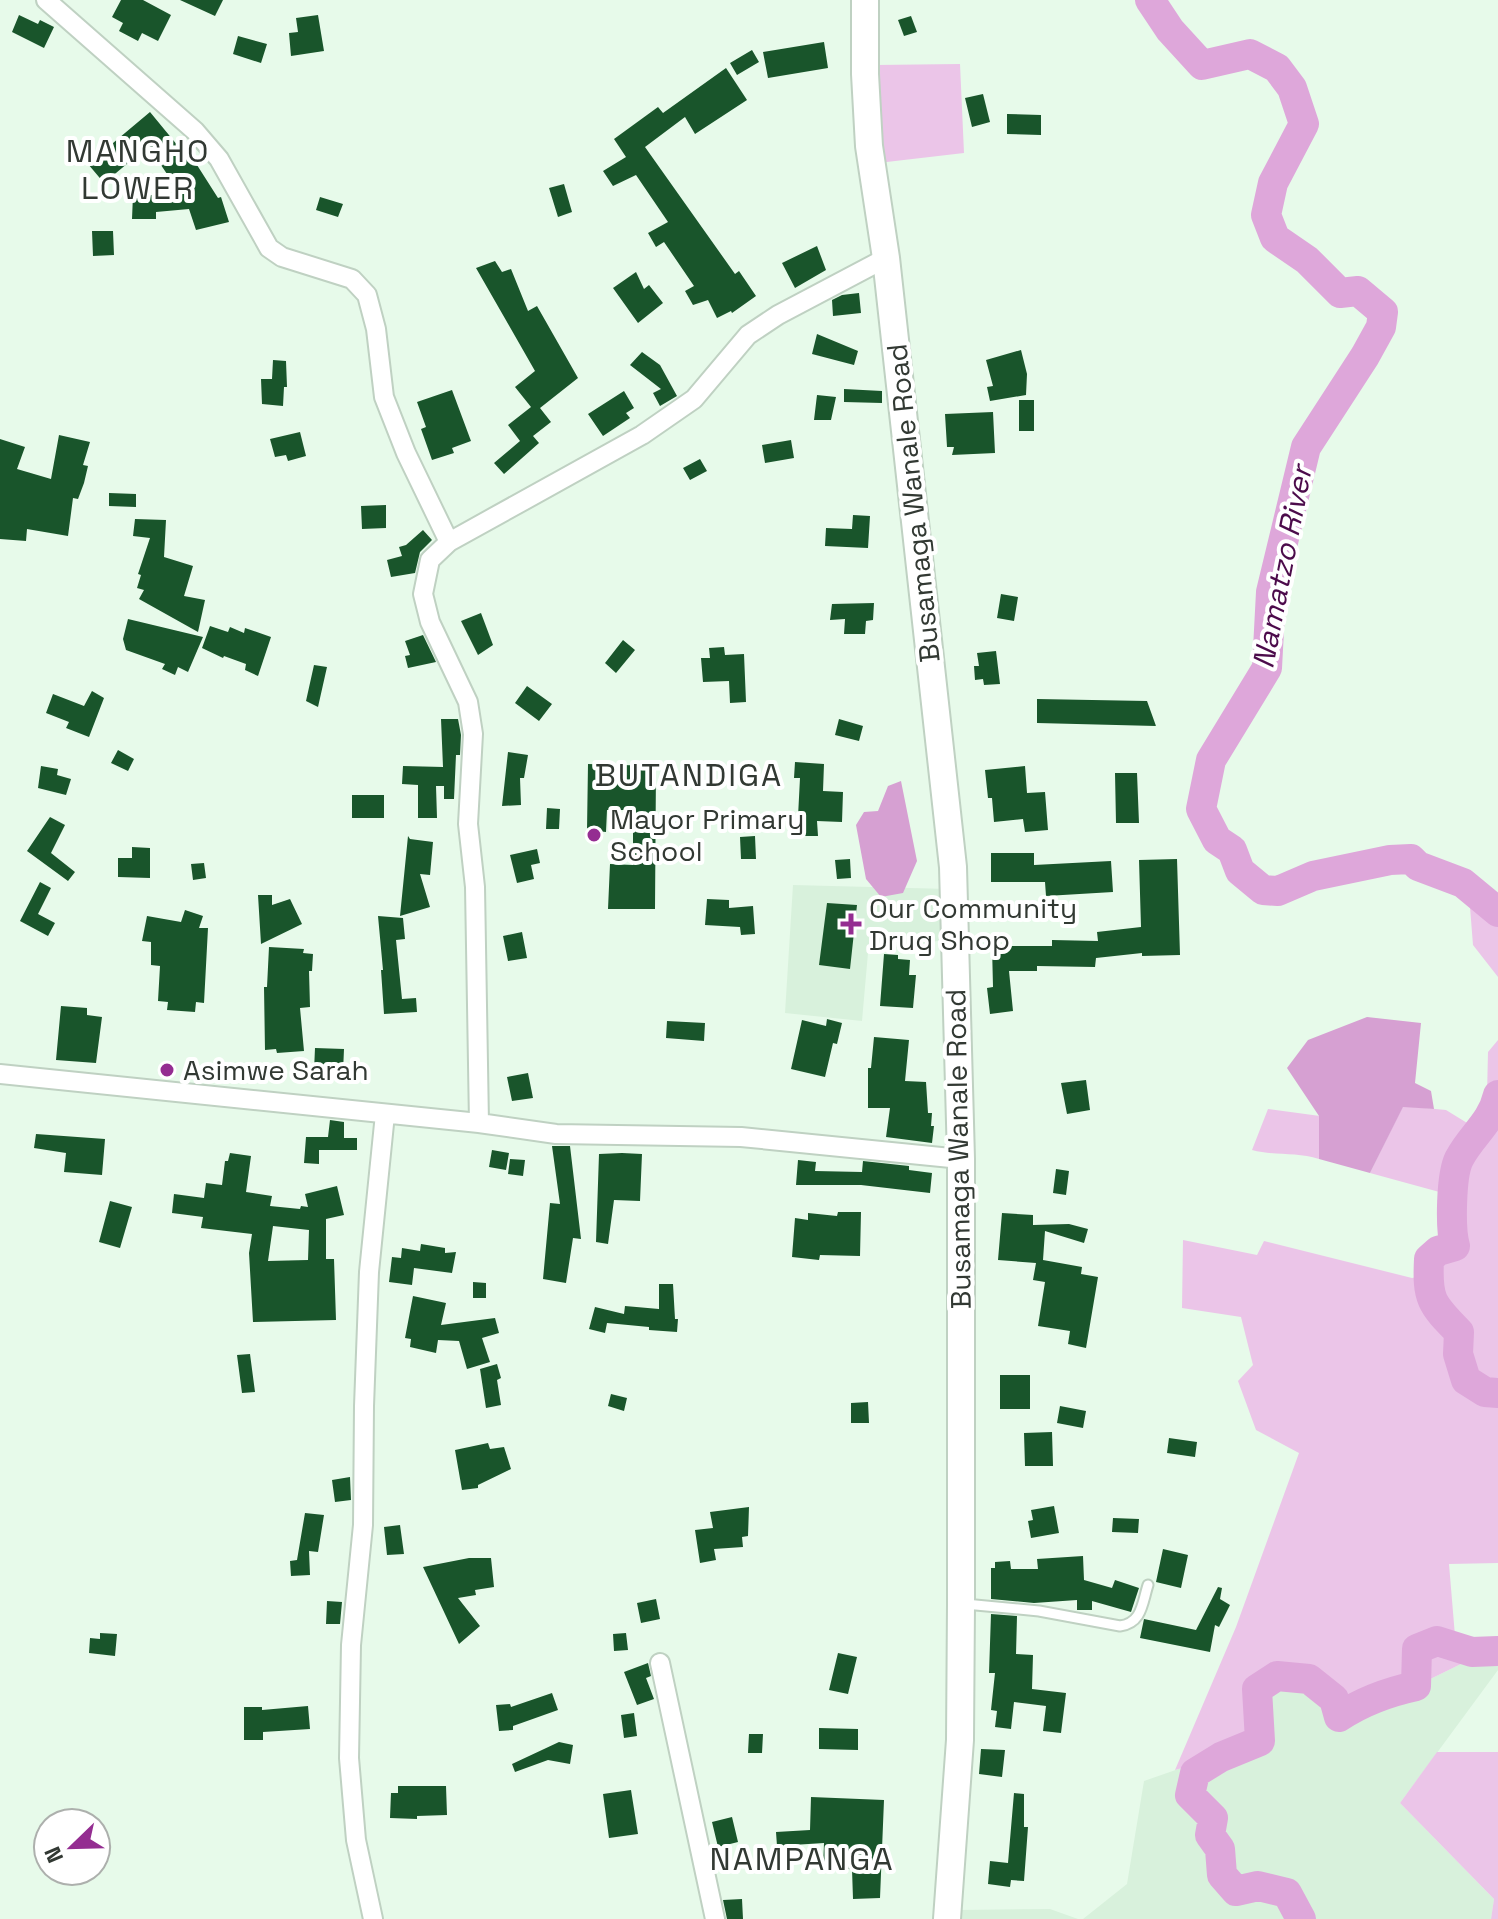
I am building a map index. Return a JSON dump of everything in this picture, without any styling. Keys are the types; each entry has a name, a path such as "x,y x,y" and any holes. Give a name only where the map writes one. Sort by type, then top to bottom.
{"street":[{"path":"46,0 195,131 219,159 269,248 282,257 352,279 367,295 376,329 384,397 406,453 449,542"},
{"name":"Busamaga Wanale Road","path":"865,0 869,146 886,258 953,867 961,1159 961,1604 960,1740 947,1919"},
{"path":"479,1123 475,887 468,824 473,734 468,702 430,622 423,594 430,560 449,542 642,435 694,399 748,335 778,315 886,258"},
{"path":"0,1074 479,1123 556,1134 741,1137 961,1159"},
{"path":"373,1919 356,1840 349,1744 351,1645 363,1525 369,1272 385,1114"},
{"path":"660,1663 715,1919"}],"lane":[{"path":"961,1604 1039,1611 1120,1626 1132,1624 1137,1619 1148,1585"}],"shaded area":[{"path":"960,64 964,153 878,163 875,65"},
{"path":"901,781 917,861 903,893 881,897 866,879 856,825 864,812 878,811 888,786"},
{"path":"793,885 949,889 949,939 868,953 862,1021 785,1013"},
{"path":"1470,907 1498,909 1498,977 1473,945"},
{"path":"1367,1017 1421,1023 1415,1083 1431,1091 1434,1109 1403,1107 1370,1173 1319,1159 1319,1116 1287,1068 1308,1040"},
{"path":"1498,1040 1498,1563 1449,1564 1455,1636 1481,1648 1498,1645 1498,1664 1463,1663 1416,1686 1390,1691 1339,1717 1334,1699 1309,1679 1277,1676 1257,1689 1260,1741 1221,1757 1175,1770 1236,1627 1299,1453 1256,1430 1238,1381 1253,1365 1241,1317 1182,1308 1183,1240 1257,1255 1264,1241 1412,1278 1428,1275 1429,1259 1447,1243 1454,1196 1370,1173 1403,1106 1446,1110 1472,1126 1487,1095 1488,1052"},
{"path":"1268,1109 1320,1116 1319,1159 1252,1150"},
{"path":"1463,1663 1498,1664 1498,1670 1400,1803 1494,1899 1491,1919 1083,1919 1127,1884 1144,1781 1259,1741 1257,1689 1277,1676 1309,1679 1334,1699 1339,1716 1390,1691 1416,1686"},
{"path":"1437,1752 1498,1752 1498,1919 1491,1919 1494,1899 1400,1803"},
{"path":"1050,1909 1078,1919 957,1919 958,1910"}],"building":[{"path":"121,0 143,0 171,15 158,41 142,33 138,41 119,31 123,23 112,17"},
{"path":"180,0 223,0 215,16"},
{"path":"19,15 54,27 44,48 12,32"},
{"path":"318,15 324,51 291,56 289,33 298,32 296,18"},
{"path":"911,16 917,32 904,36 898,20"},
{"path":"238,36 267,44 261,63 233,54"},
{"path":"824,42 828,68 768,78 763,52"},
{"path":"752,50 759,62 737,75 730,63"},
{"path":"726,68 747,100 695,134 685,117 645,147 735,274 739,271 756,296 732,313 717,318 708,300 693,305 685,291 694,286 664,242 656,247 648,233 668,222 636,175 613,186 603,171 626,157 614,139 658,107 663,113"},
{"path":"983,94 990,122 972,127 965,98"},
{"path":"150,112 178,146 183,143 218,198 221,197 229,222 196,230 189,209 156,212 156,219 132,219 133,195 181,195 151,150 146,148 104,183 88,164"},
{"path":"1007,114 1041,115 1041,135 1007,134"},
{"path":"564,184 572,212 558,217 549,188"},
{"path":"320,197 343,204 338,217 316,210"},
{"path":"92,231 113,231 114,255 93,256"},
{"path":"817,246 826,270 795,288 782,263"},
{"path":"495,261 502,272 511,269 528,311 537,306 578,378 540,408 551,422 533,436 539,443 504,474 494,463 520,441 508,425 531,407 515,387 535,371 476,268"},
{"path":"636,272 644,289 649,285 663,303 638,323 613,288"},
{"path":"859,293 861,313 833,316 832,300"},
{"path":"817,334 858,351 854,365 812,354"},
{"path":"1021,350 1027,374 1026,395 990,401 987,387 993,386 986,360"},
{"path":"642,352 660,365 677,396 660,406 653,393 661,389 630,365"},
{"path":"273,360 286,361 287,387 284,387 283,406 262,404 261,379 272,379"},
{"path":"844,389 882,391 882,403 844,402"},
{"path":"452,390 471,441 452,448 454,453 432,460 421,429 426,427 417,402"},
{"path":"624,391 634,408 626,413 630,418 603,436 588,414"},
{"path":"817,395 836,397 831,420 814,420"},
{"path":"1019,400 1034,400 1034,431 1019,431"},
{"path":"993,412 995,453 952,455 954,447 947,447 945,414"},
{"path":"300,432 306,456 288,461 286,455 275,457 270,439"},
{"path":"59,435 90,442 83,465 88,466 84,483 78,499 73,498 68,536 27,529 26,541 0,539 0,439 25,447 17,469 51,479"},
{"path":"791,440 794,458 765,463 762,445"},
{"path":"700,459 707,471 690,480 683,468"},
{"path":"109,493 136,494 136,507 109,506"},
{"path":"386,505 386,528 362,529 361,506"},
{"path":"853,515 870,516 868,548 825,546 826,528 852,529"},
{"path":"135,519 166,520 164,557 193,566 184,596 205,600 198,632 139,599 144,590 137,588 141,575 138,574 150,538 133,536"},
{"path":"423,530 432,540 420,552 415,573 391,577 387,560 402,556 399,547 406,545"},
{"path":"1001,594 1018,597 1014,621 997,618"},
{"path":"874,603 873,620 866,621 865,634 844,634 845,619 830,620 832,604"},
{"path":"481,613 493,645 478,655 461,621"},
{"path":"128,619 203,637 188,672 178,667 175,675 162,669 165,664 126,650 123,639"},
{"path":"210,626 228,632 230,627 244,633 245,628 271,637 258,676 245,670 246,664 202,648"},
{"path":"423,635 436,662 408,668 405,656 410,655 405,641"},
{"path":"623,640 635,650 616,673 605,663"},
{"path":"724,647 725,655 744,654 746,702 730,703 729,681 703,682 701,658 710,658 709,648"},
{"path":"996,651 1000,684 984,685 983,679 975,680 974,666 979,666 977,653"},
{"path":"314,665 327,667 318,707 306,701"},
{"path":"527,686 552,704 539,721 515,703"},
{"path":"92,691 104,698 89,737 66,728 69,722 46,713 53,694 84,706"},
{"path":"1037,699 1147,701 1156,726 1037,723"},
{"path":"441,719 458,719 461,735 460,755 456,755 454,799 444,799 444,786 436,786 437,818 418,818 418,785 402,784 403,766 443,767"},
{"path":"839,719 863,726 859,741 835,735"},
{"path":"118,750 134,759 128,771 111,763"},
{"path":"508,752 528,755 524,778 520,778 521,805 502,806"},
{"path":"795,762 824,764 823,791 843,792 842,822 817,821 818,836 797,836 800,778 794,778"},
{"path":"588,764 656,766 655,909 608,909 610,864 633,865 633,810 607,810 606,832 587,830"},
{"path":"41,766 58,769 57,775 71,779 66,795 38,788"},
{"path":"1025,766 1027,793 1045,792 1048,830 1025,832 1023,819 994,822 985,770"},
{"path":"1115,773 1137,773 1139,823 1116,823"},
{"path":"352,795 384,795 384,818 352,818"},
{"path":"547,808 560,809 559,829 546,829"},
{"path":"50,817 65,825 51,853 75,872 68,881 27,851"},
{"path":"408,836 410,839 433,842 430,875 420,874 430,907 400,916"},
{"path":"755,836 756,859 741,859 740,837"},
{"path":"132,847 150,848 150,878 118,877 118,858 132,858"},
{"path":"537,849 540,863 531,865 534,879 517,883 510,855"},
{"path":"991,853 1034,853 1034,865 1111,861 1113,892 1046,896 1045,882 991,882"},
{"path":"850,859 851,878 837,879 835,860"},
{"path":"1177,859 1180,955 1142,956 1142,953 1096,958 1095,967 1037,966 1037,971 1009,971 1013,1011 990,1014 987,988 993,987 992,946 1052,946 1052,940 1098,941 1097,932 1141,927 1139,860"},
{"path":"204,863 206,878 193,880 191,864"},
{"path":"40,882 51,888 38,914 55,923 48,936 20,921"},
{"path":"258,895 272,895 272,905 290,899 302,924 261,944"},
{"path":"707,899 729,900 729,908 753,906 755,934 741,935 740,927 705,925"},
{"path":"827,903 857,905 850,969 819,965"},
{"path":"185,910 203,916 199,928 208,928 204,1003 196,1002 195,1012 167,1010 168,1002 158,1001 160,966 151,965 151,942 142,941 147,916 181,922"},
{"path":"378,916 403,918 405,939 396,940 402,999 416,998 417,1012 384,1014"},
{"path":"522,932 527,958 508,961 503,936"},
{"path":"269,947 304,949 303,953 313,954 312,971 309,971 310,1007 300,1008 304,1051 277,1053 276,1049 265,1050 264,987 267,987"},
{"path":"884,954 910,960 909,975 916,975 913,1008 880,1006"},
{"path":"61,1006 87,1008 87,1015 102,1017 96,1063 56,1060"},
{"path":"827,1019 842,1023 837,1044 833,1043 825,1077 791,1069 802,1020 826,1026"},
{"path":"667,1021 705,1023 704,1041 666,1038"},
{"path":"874,1037 909,1040 905,1081 926,1082 928,1113 932,1113 931,1126 934,1126 932,1143 886,1137 890,1108 868,1108 868,1068 871,1068"},
{"path":"315,1048 344,1049 343,1072 314,1071"},
{"path":"528,1073 533,1098 512,1101 507,1077"},
{"path":"1086,1080 1090,1110 1067,1114 1061,1083"},
{"path":"330,1120 344,1122 344,1138 357,1138 357,1150 319,1150 319,1164 304,1163 306,1137 328,1137"},
{"path":"36,1134 105,1139 102,1175 64,1172 66,1153 34,1148"},
{"path":"552,1146 570,1146 581,1239 573,1238 566,1283 543,1279 550,1203 560,1204"},
{"path":"492,1150 509,1153 506,1170 489,1167"},
{"path":"230,1153 251,1156 246,1192 272,1196 270,1206 308,1207 305,1194 337,1186 344,1215 326,1219 326,1259 334,1259 336,1320 253,1322 249,1253 252,1234 201,1228 203,1217 172,1213 174,1194 204,1198 206,1183 222,1185 225,1161 228,1161","holes":["273,1226 309,1230 308,1260 268,1261"]},
{"path":"599,1154 642,1154 640,1201 614,1200 608,1244 596,1242"},
{"path":"510,1159 525,1160 523,1176 508,1174"},
{"path":"798,1160 816,1162 815,1171 862,1172 863,1161 909,1166 909,1170 932,1173 930,1193 861,1185 796,1185"},
{"path":"1056,1169 1069,1171 1066,1195 1053,1193"},
{"path":"110,1201 132,1207 120,1248 99,1242"},
{"path":"838,1212 861,1212 860,1256 820,1255 819,1260 792,1257 795,1218 808,1220 808,1213 837,1216"},
{"path":"1002,1213 1033,1215 1033,1225 1069,1224 1088,1229 1084,1243 1045,1231 1043,1260 1082,1267 1081,1274 1098,1277 1086,1348 1068,1344 1070,1331 1038,1326 1045,1282 1033,1280 1036,1263 998,1260"},
{"path":"421,1244 445,1248 445,1253 456,1252 452,1273 414,1268 412,1285 389,1282 392,1257 401,1258 402,1248 420,1251"},
{"path":"473,1282 486,1283 486,1298 473,1298"},
{"path":"659,1284 673,1284 677,1332 607,1323 605,1333 589,1329 595,1307 624,1314 625,1306 659,1309"},
{"path":"413,1296 446,1303 441,1325 495,1318 499,1333 482,1338 490,1362 467,1369 459,1341 438,1340 436,1353 410,1347 411,1339 405,1338"},
{"path":"250,1354 255,1392 242,1393 237,1355"},
{"path":"497,1364 501,1378 497,1380 501,1405 486,1408 480,1369"},
{"path":"1000,1375 1030,1375 1030,1409 1000,1409"},
{"path":"611,1394 627,1398 624,1411 608,1406"},
{"path":"868,1402 869,1423 851,1423 851,1403"},
{"path":"1060,1406 1086,1411 1083,1428 1057,1423"},
{"path":"1052,1432 1053,1466 1025,1466 1024,1433"},
{"path":"1169,1438 1197,1442 1195,1457 1167,1453"},
{"path":"488,1443 490,1449 504,1447 511,1469 478,1485 478,1488 462,1490 455,1450"},
{"path":"350,1477 351,1500 335,1502 332,1480"},
{"path":"1054,1506 1059,1533 1031,1538 1028,1521 1033,1520 1031,1510"},
{"path":"749,1507 748,1536 742,1537 743,1547 714,1549 716,1560 700,1563 695,1530 713,1528 710,1512"},
{"path":"305,1513 324,1515 318,1552 309,1551 310,1575 291,1576 290,1561 297,1560"},
{"path":"1113,1518 1139,1519 1138,1533 1112,1532"},
{"path":"400,1525 404,1554 387,1555 384,1527"},
{"path":"1163,1549 1188,1555 1181,1588 1156,1582"},
{"path":"1083,1556 1084,1580 1112,1588 1115,1580 1139,1588 1131,1612 1092,1601 1092,1610 1077,1610 1077,1600 1034,1603 991,1599 991,1568 995,1568 995,1562 1010,1561 1011,1569 1038,1569 1037,1559"},
{"path":"469,1558 491,1558 494,1587 475,1590 476,1595 458,1598 480,1626 459,1644 423,1567"},
{"path":"1218,1587 1222,1588 1220,1599 1230,1605 1219,1627 1215,1625 1210,1652 1140,1638 1144,1619 1196,1630"},
{"path":"656,1599 660,1619 641,1623 637,1603"},
{"path":"327,1601 342,1602 340,1624 326,1624"},
{"path":"991,1614 1017,1616 1016,1654 1033,1655 1032,1689 1066,1693 1061,1733 1043,1731 1046,1706 1014,1702 1011,1729 995,1727 997,1711 991,1710 995,1673 989,1673"},
{"path":"100,1633 117,1634 115,1656 89,1653 90,1638 100,1639"},
{"path":"626,1633 628,1650 614,1651 613,1634"},
{"path":"838,1653 857,1657 848,1694 829,1690"},
{"path":"648,1663 651,1676 646,1678 654,1699 637,1705 624,1672"},
{"path":"552,1693 558,1710 513,1726 513,1730 499,1731 496,1705 510,1704 511,1707"},
{"path":"308,1706 310,1729 263,1732 263,1740 244,1740 244,1707 262,1707 262,1710"},
{"path":"634,1713 637,1736 624,1738 621,1715"},
{"path":"819,1728 858,1729 858,1750 819,1749"},
{"path":"749,1734 763,1734 762,1753 748,1753"},
{"path":"559,1742 573,1745 570,1764 548,1760 515,1772 512,1764"},
{"path":"981,1749 1005,1750 1002,1777 979,1774"},
{"path":"398,1786 446,1786 447,1815 417,1816 417,1819 390,1818 391,1793 398,1793"},
{"path":"631,1790 638,1834 609,1838 603,1794"},
{"path":"1014,1793 1024,1794 1024,1827 1028,1827 1024,1881 1011,1880 1010,1887 988,1884 990,1861 1008,1863"},
{"path":"811,1797 884,1800 880,1898 853,1899 852,1869 823,1870 824,1843 777,1846 776,1832 810,1830"},
{"path":"732,1817 738,1842 718,1847 712,1822"},
{"path":"742,1899 743,1919 727,1919 723,1900"}],"waterway":[{"name":"Namatzo River","path":"1150,0 1170,30 1202,65 1250,54 1277,68 1292,88 1304,124 1273,183 1266,215 1275,238 1307,260 1340,293 1358,291 1383,312 1381,327 1365,356 1306,447 1271,592 1267,668 1211,760 1201,809 1217,840 1232,850 1240,871 1263,890 1278,891 1313,876 1390,860 1411,859 1418,866 1463,883 1498,912"},
{"name":"Namatzo River","path":"1498,1095 1491,1114 1464,1150 1456,1167 1452,1202 1455,1246 1438,1251 1429,1259 1430,1292 1442,1314 1459,1332 1458,1354 1466,1380 1485,1392 1498,1393"},
{"name":"Namatzo River","path":"1301,1919 1287,1893 1258,1886 1236,1891 1222,1875 1220,1849 1210,1835 1213,1818 1190,1795 1195,1773 1221,1757 1260,1741 1257,1689 1277,1676 1309,1679 1334,1699 1339,1717 1376,1698 1416,1686 1417,1649 1437,1641 1472,1652 1498,1651"}],"place":[{"name":"Mayor Primary School","path":"594,835"},
{"name":"Our Community Drug Shop","path":"851,924"},
{"name":"Asimwe Sarah","path":"167,1070"}],"district":[{"name":"MANGHO LOWER","path":"138,170"},
{"name":"BUTANDIGA","path":"689,775"},
{"name":"NAMPANGA","path":"802,1859"}]}
